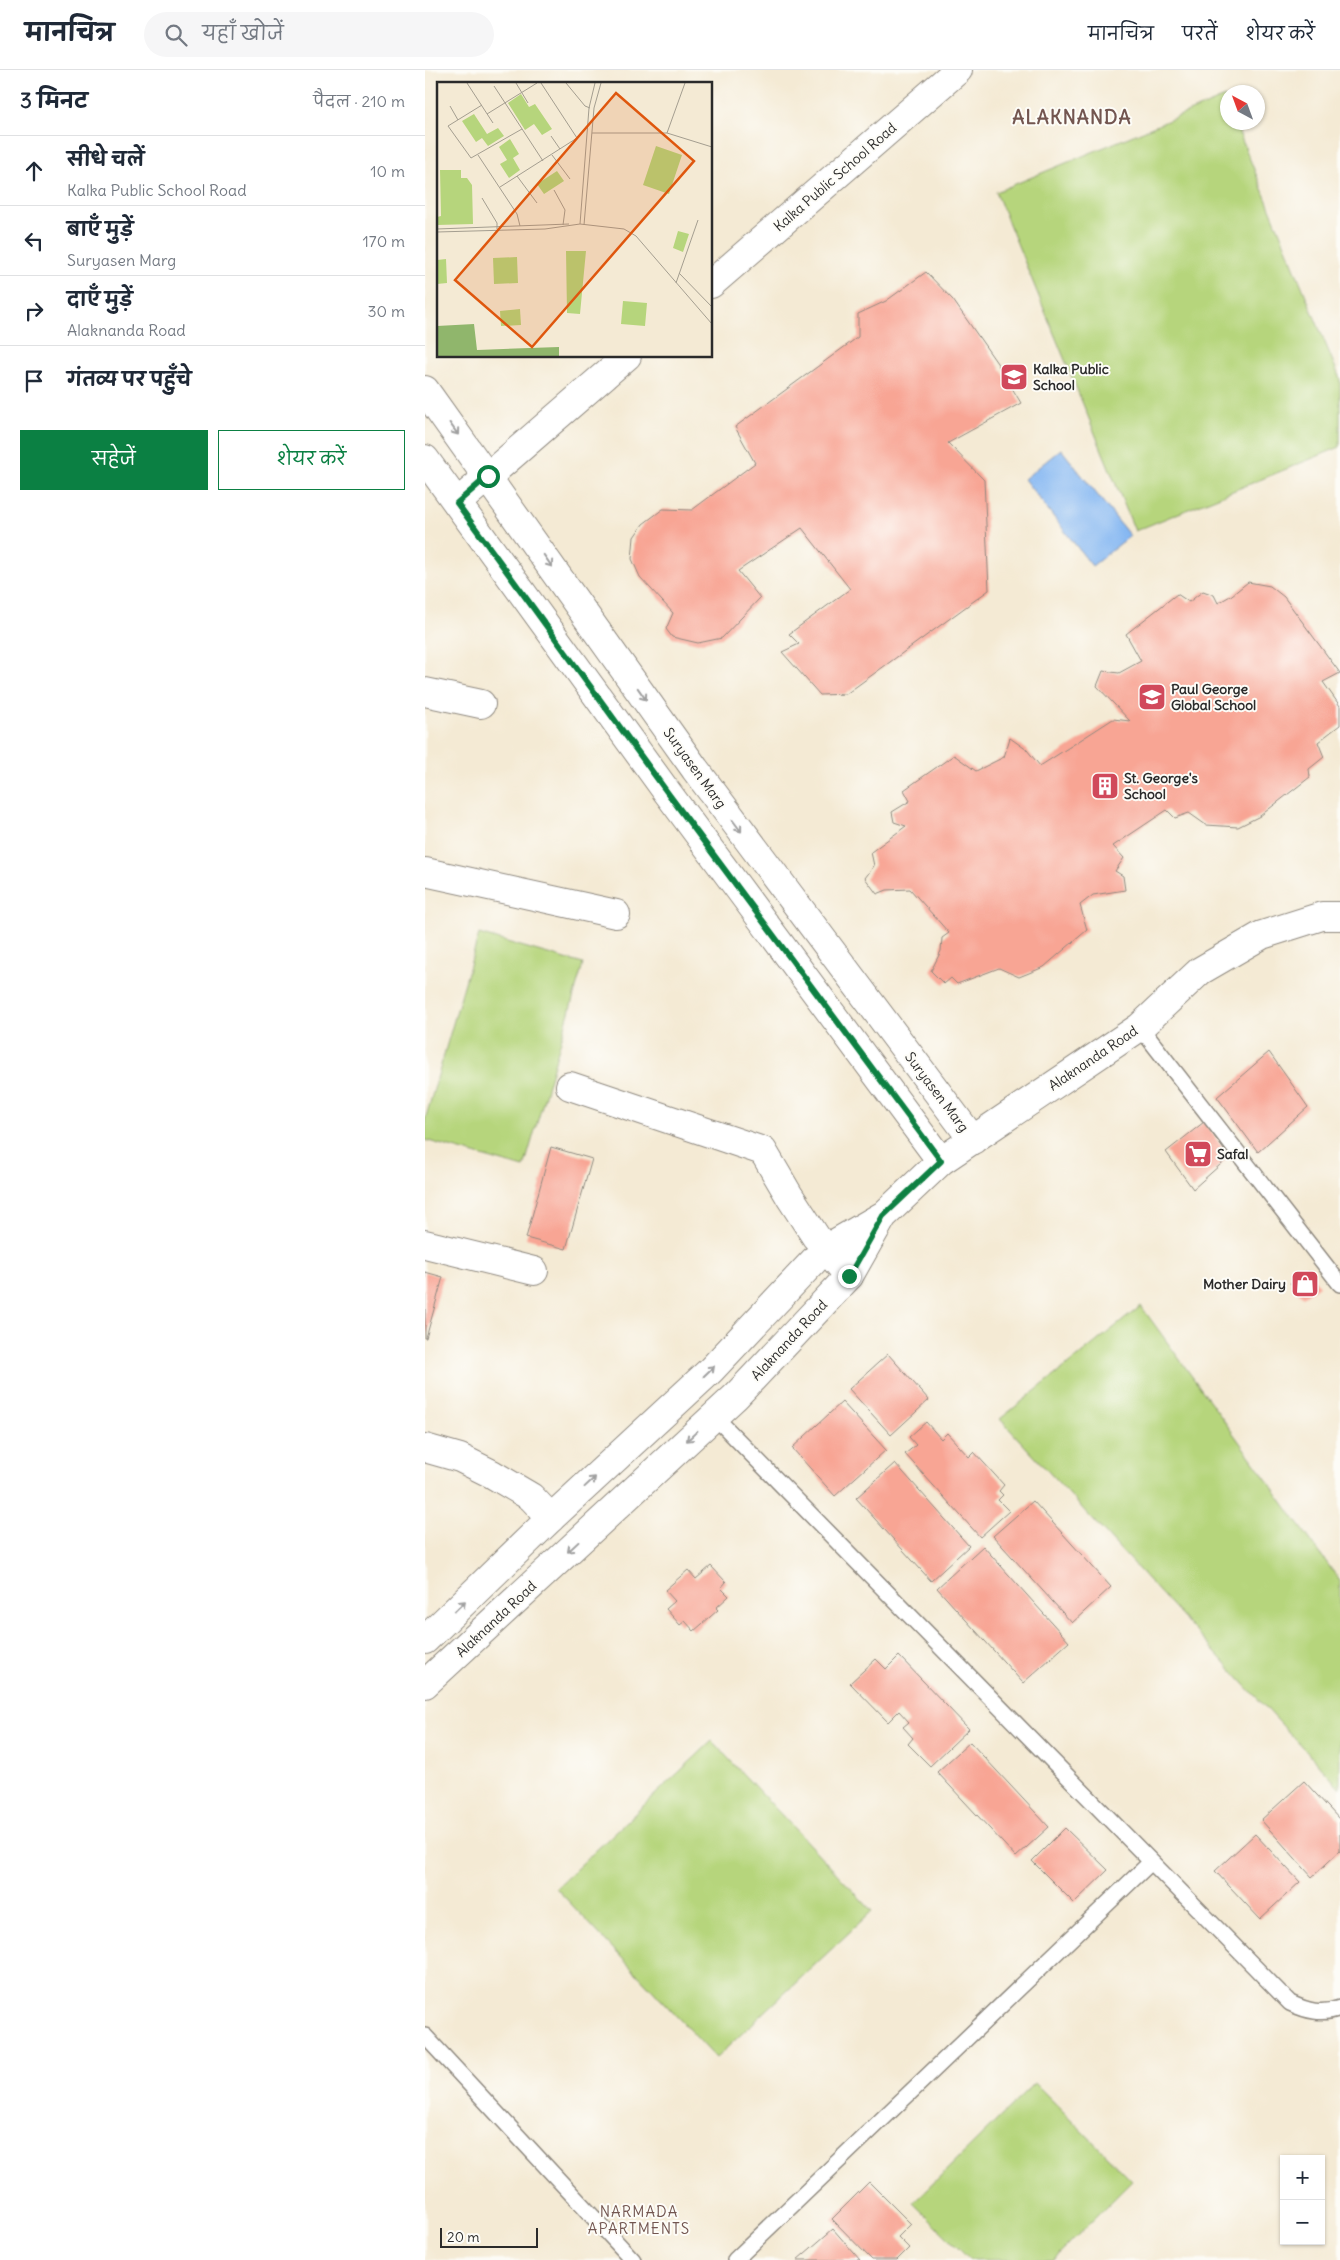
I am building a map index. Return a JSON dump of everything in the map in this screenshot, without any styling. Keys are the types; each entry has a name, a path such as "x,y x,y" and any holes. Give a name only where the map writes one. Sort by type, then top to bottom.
{"street":[{"name":"Kalka Public School Road","path":"713,282 959,70"},
{"path":"457,503 625,358"},
{"name":"Suryasen Marg","path":"425,390 695,769 973,1140"},
{"path":"425,459 673,800 941,1161"},
{"path":"425,692 481,704"},
{"path":"425,872 616,914"},
{"name":"Alaknanda Road","path":"425,1684 736,1396 849,1276 883,1216 941,1161 1140,1027 1200,971 1262,936 1322,916 1340,916"},
{"path":"570,1086 763,1150 790,1198 825,1249 849,1276"},
{"path":"425,1640 551,1518 711,1370 825,1249 883,1216"},
{"path":"425,1244 534,1271"},
{"path":"425,1448 460,1458 492,1474 531,1497 551,1518"}],"lane":[{"path":"1140,1027 1340,1284"},
{"path":"714,1416 1290,2003 1307,2012 1331,2012 1340,2008"},
{"path":"735,2260 1151,1862"},
{"path":"425,2036 633,2260"}],"green space":[{"path":"1220,99 1220,130 1238,130 1340,379 1340,447 1135,531 996,192"},
{"path":"479,934 583,964 524,1168 425,1140 425,1120"},
{"path":"1141,1306 1340,1581 1340,1788 1000,1419"},
{"path":"712,1741 872,1911 716,2058 556,1888"},
{"path":"1035,2083 1132,2181 1053,2260 970,2260 913,2203"}],"water":[{"path":"1061,449 1130,536 1092,566 1024,479"}],"building":[{"path":"926,272 953,300 997,363 1021,403 948,443 984,480 989,590 846,694 820,695 782,652 799,644 789,634 850,589 802,528 738,571 760,598 722,638 698,643 672,637 666,629 673,613 640,577 632,559 634,537 643,524 663,509 692,510 755,463 735,427 858,337 858,314 886,301"},
{"name":"St. George's School","path":"1248,582 1270,586 1284,597 1340,673 1323,682 1340,706 1340,725 1318,742 1324,757 1309,769 1310,777 1260,816 1238,827 1206,825 1189,813 1175,818 1167,810 1113,846 1124,858 1115,871 1123,876 1125,890 1093,895 1080,905 1087,930 1044,967 1019,977 999,968 957,984 951,978 944,984 931,971 941,951 942,938 949,933 910,889 887,890 877,894 865,878 874,866 871,852 906,826 894,822 892,812 910,801 904,790 954,755 976,771 1004,757 1010,738 1027,750 1040,766 1113,719 1130,721 1097,686 1103,671 1119,673 1141,661 1126,634 1177,594 1189,602 1203,591 1214,595 1218,603"},
{"path":"1269,1052 1308,1107 1258,1152 1217,1097"},
{"name":"Safal","path":"1204,1122 1229,1157 1193,1189 1166,1152"},
{"path":"551,1147 592,1159 566,1249 526,1238"},
{"name":"Mother Dairy","path":"1309,1271 1319,1286 1303,1297 1290,1283"},
{"path":"425,1272 443,1277 426,1338 425,1338"},
{"path":"888,1354 929,1400 891,1435 849,1389"},
{"path":"842,1402 886,1450 835,1496 792,1448"},
{"path":"926,1422 941,1439 947,1433 969,1457 974,1452 1004,1485 999,1491 1003,1495 998,1500 1009,1511 980,1537 905,1454 916,1445 909,1437"},
{"path":"895,1463 969,1546 931,1581 856,1498"},
{"path":"1033,1501 1111,1587 1072,1623 993,1536"},
{"path":"983,1546 1069,1642 1023,1683 937,1588"},
{"path":"711,1566 726,1582 721,1588 729,1596 716,1608 718,1610 694,1631 685,1621 680,1625 666,1609 675,1601 665,1590 688,1570 696,1579"},
{"path":"899,1656 969,1729 930,1766 908,1744 913,1738 903,1727 909,1722 899,1711 888,1722 850,1683 876,1659 886,1669"},
{"path":"970,1742 1049,1827 1016,1857 937,1772"},
{"path":"1304,1781 1340,1820 1340,1851 1312,1877 1261,1820"},
{"path":"1065,1828 1108,1870 1074,1903 1032,1861"},
{"path":"1255,1834 1300,1882 1260,1919 1215,1871"},
{"path":"869,2182 911,2224 898,2237 909,2248 897,2260 872,2260 832,2219"},
{"path":"833,2229 860,2260 797,2260"}],"place":[{"name":"Kalka Public School","path":"1014,377"},
{"name":"Paul George Global School","path":"1152,697"},
{"name":"St. George's School","path":"1105,786"},
{"name":"Safal","path":"1198,1154"},
{"name":"Mother Dairy","path":"1305,1284"}],"district":[{"name":"ALAKNANDA","path":"1072,117"},
{"name":"NARMADA APARTMENTS","path":"639,2220"}],"route":[{"path":"488,476 457,503 667,792 941,1161 883,1216 849,1276"}]}
